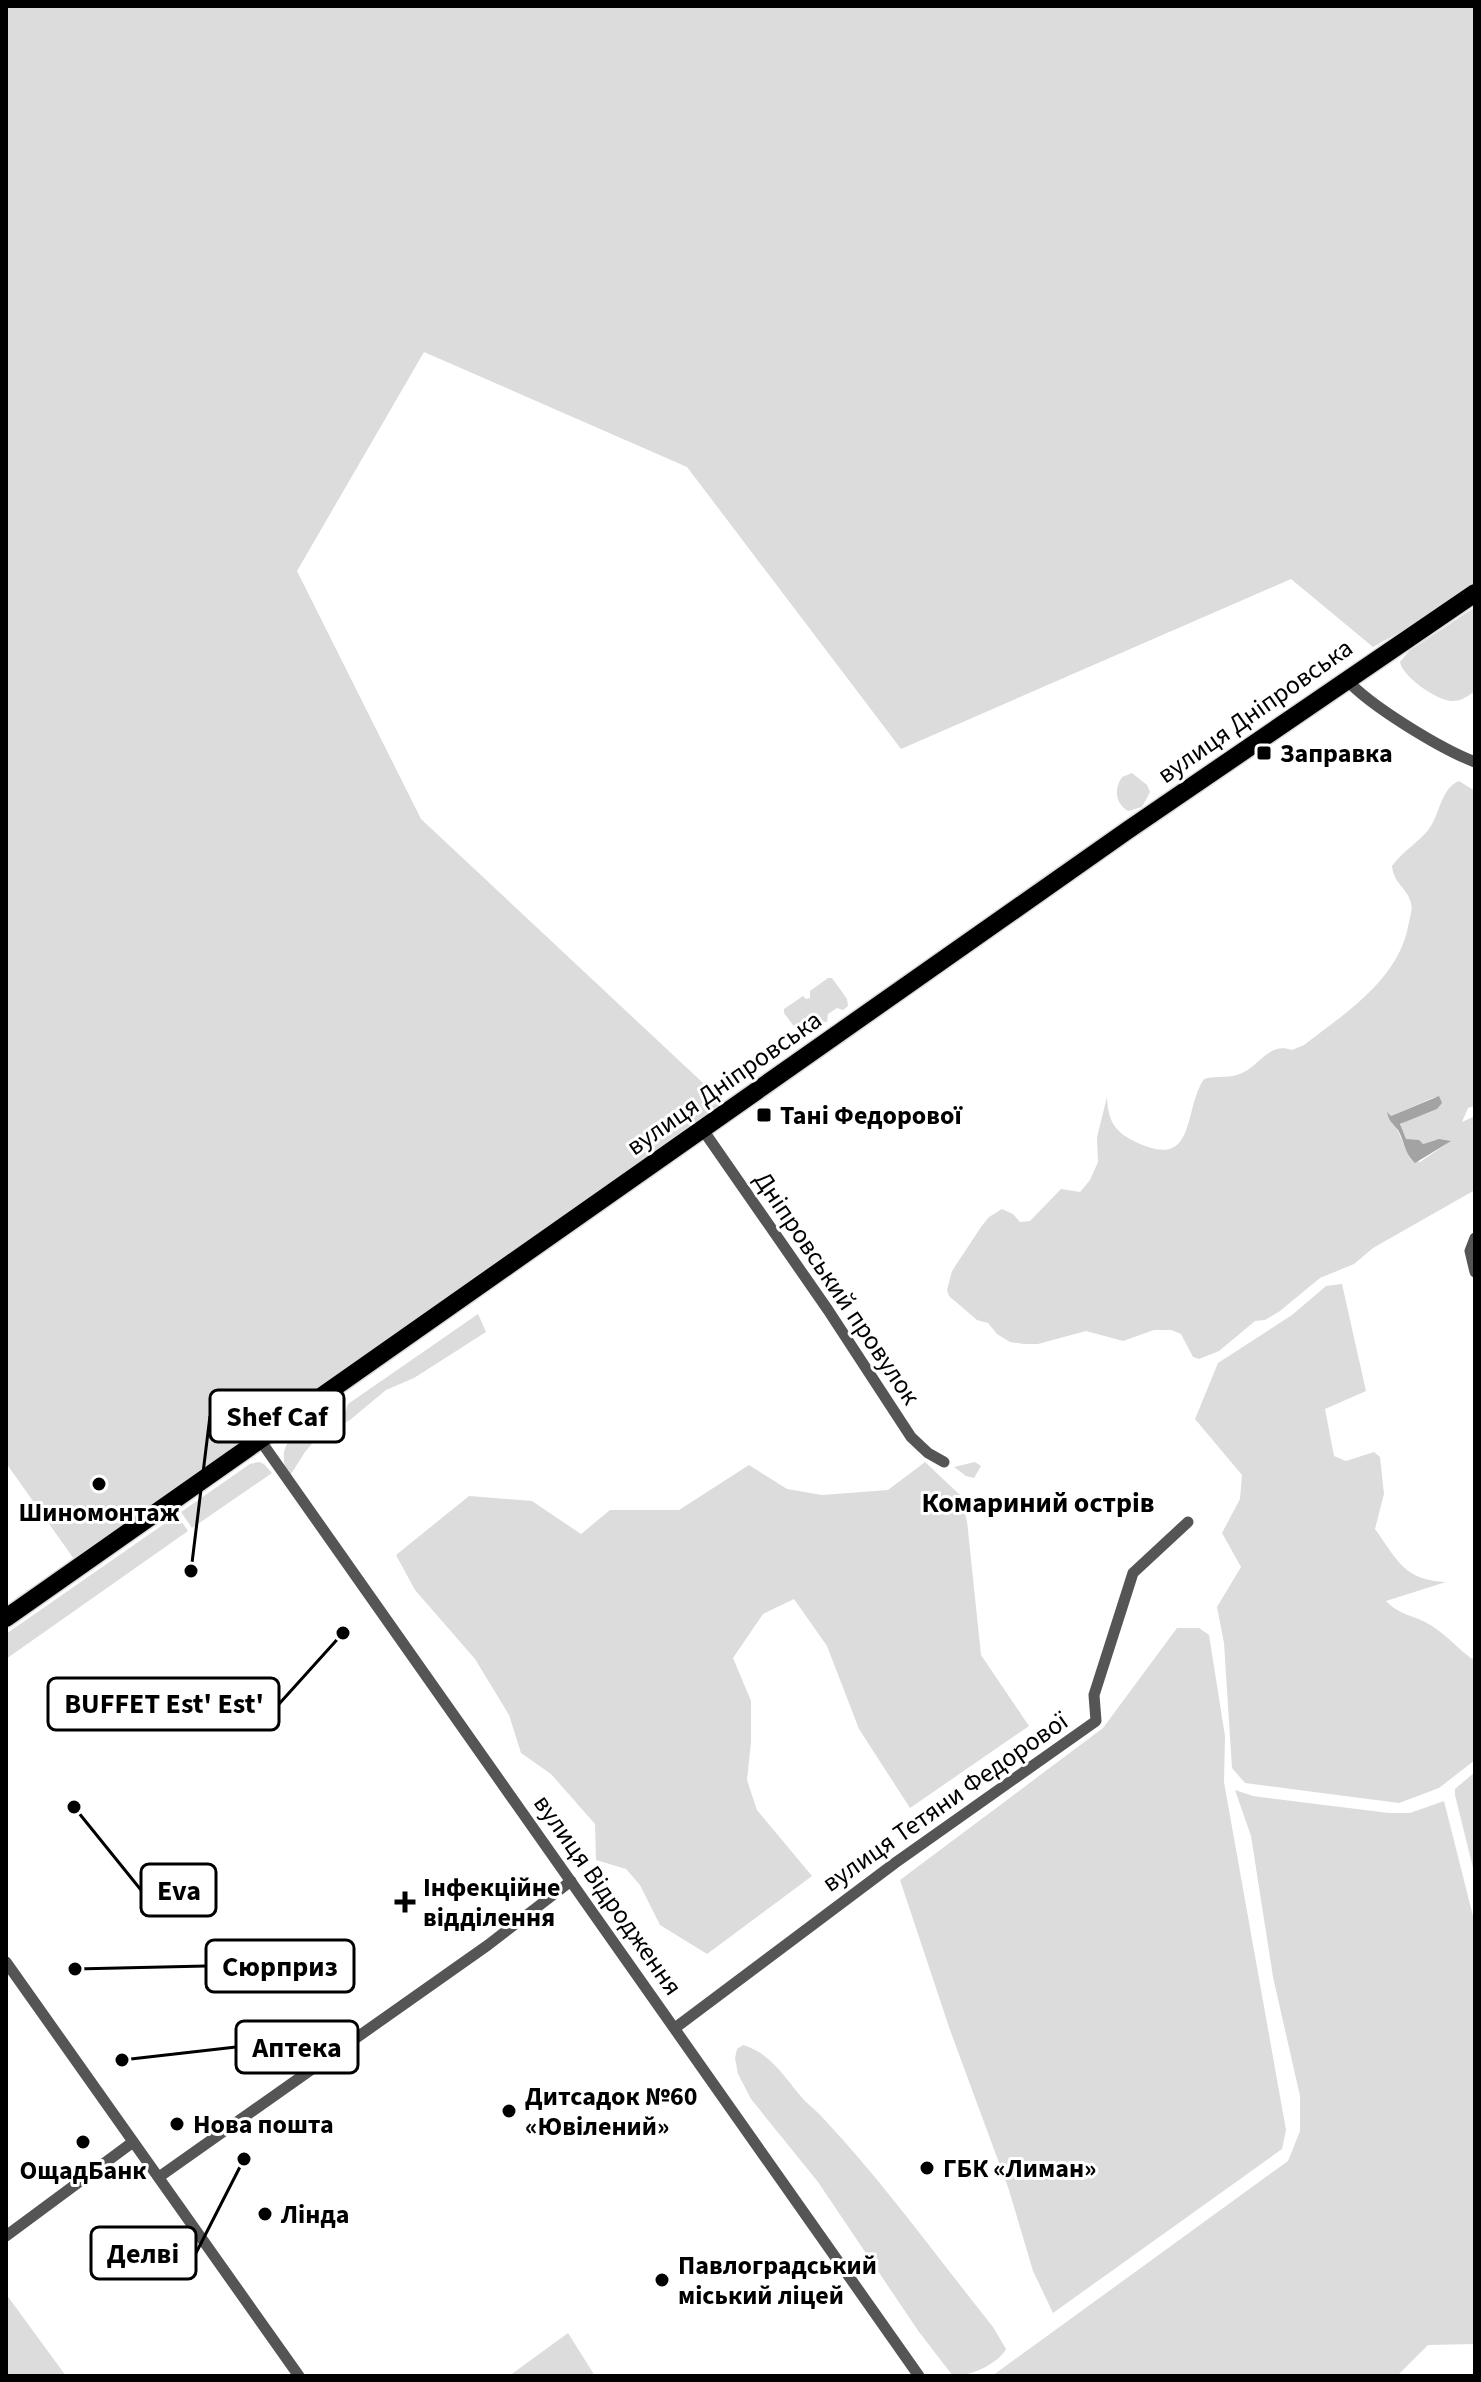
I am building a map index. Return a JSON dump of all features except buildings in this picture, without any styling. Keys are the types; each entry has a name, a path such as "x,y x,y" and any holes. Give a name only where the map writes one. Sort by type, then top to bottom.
{"highway":[{"name":"вулиця Дніпровська","path":"6,1618 1346,679 1475,593"}],"street":[{"path":"1346,679 1377,705 1457,755 1475,762"},
{"name":"Дніпровський провулок","path":"703,1130 828,1310 911,1437 928,1453 944,1462"},
{"path":"1475,1238 1470,1251 1475,1272"},
{"name":"вулиця Відродження","path":"260,1440 919,2376"},
{"name":"вулиця Тетяни Федорової","path":"675,2028 895,1863 1096,1721 1094,1695 1133,1573 1188,1522"},
{"path":"159,2177 488,1945 571,1881"},
{"path":"6,1962 299,2376"},
{"path":"6,2236 133,2142"}],"shaded area":[{"path":"6,6 1475,6 1475,590 1373,647 1291,579 901,749 687,467 424,352 297,571 421,819 734,1112 81,1569 6,1463"},
{"path":"1475,607 1475,691 1458,701 1445,700 1413,680 1400,662 1409,651"},
{"path":"1132,773 1147,785 1150,792 1142,807 1128,811 1120,804 1117,791 1122,777"},
{"path":"1459,781 1475,791 1475,1106 1468,1108 1462,1122 1475,1116 1475,1190 1373,1248 1354,1264 1320,1278 1280,1311 1265,1320 1255,1321 1219,1351 1199,1359 1193,1357 1181,1334 1171,1330 1154,1330 1123,1341 1086,1331 1038,1344 1010,1342 949,1296 947,1290 952,1271 989,1217 1002,1209 1020,1222 1030,1221 1061,1189 1080,1192 1090,1180 1098,1162 1097,1137 1107,1097 1110,1116 1119,1131 1152,1148 1167,1149 1177,1145 1184,1135 1204,1079 1238,1075 1271,1051 1292,1050 1304,1045 1367,995 1393,964 1411,915 1409,898 1395,878 1392,866 1429,829 1444,795","holes":["1435,1097 1437,1109 1399,1126 1406,1139 1423,1144 1435,1140 1449,1142 1420,1162 1411,1160 1391,1116"]},
{"path":"832,978 847,999 848,1006 828,1014 827,1022 819,1021 810,1027 810,1035 802,1037 784,1009 803,996 810,998 810,991"},
{"path":"1439,1096 1442,1103 1437,1109 1400,1124 1406,1139 1419,1140 1423,1144 1439,1139 1451,1141 1415,1163 1387,1112 1391,1116"},
{"path":"1342,1284 1366,1391 1325,1409 1334,1456 1346,1461 1374,1452 1380,1457 1384,1494 1375,1529 1396,1559 1411,1573 1446,1582 1386,1601 1399,1611 1432,1626 1475,1661 1475,1760 1439,1788 1399,1803 1245,1783 1232,1768 1224,1643 1217,1607 1241,1567 1222,1533 1240,1499 1242,1475 1195,1419 1218,1363 1292,1315 1326,1286"},
{"path":"478,1314 486,1332 414,1378 386,1390 350,1420 322,1435 327,1419 333,1421 345,1413 348,1404"},
{"path":"321,1417 317,1438 289,1477 284,1455 286,1447 296,1435"},
{"path":"259,1462 272,1473 192,1528 181,1512 250,1464"},
{"path":"925,1462 960,1495 967,1521 981,1655 1029,1726 910,1808 859,1729 827,1646 794,1599 763,1614 733,1658 751,1701 747,1780 757,1810 812,1876 707,1954 660,1925 640,1885 626,1869 596,1860 595,1824 551,1774 521,1753 509,1715 475,1659 415,1590 396,1555 469,1496 532,1501 581,1534 610,1510 679,1510 749,1465 787,1489 822,1495 888,1490"},
{"path":"975,1462 981,1466 974,1478 954,1467"},
{"path":"177,1515 188,1531 6,1659 6,1634"},
{"path":"1177,1628 1199,1628 1209,1635 1225,1736 1224,1782 1286,2130 1282,2149 1053,2313 1033,2271 1009,2190 950,2030 900,1880 1103,1728"},
{"path":"1475,1772 1475,1876 1455,1789"},
{"path":"1235,1790 1253,1796 1389,1813 1410,1813 1444,1801 1475,1924 1475,2344 1428,2345 1397,2376 992,2376 1288,2161 1300,2131 1300,2096 1273,1977 1251,1836"},
{"path":"743,2045 763,2055 778,2068 846,2143 993,2327 1006,2349 990,2365 975,2372 953,2376 919,2332 818,2182 751,2099 738,2074 735,2058 737,2049"},
{"path":"6,2294 66,2376 6,2376"},
{"path":"568,2333 595,2376 509,2376"}],"place":[{"name":"Заправка","path":"1264,753"},
{"name":"Тані Федорової","path":"764,1115"},
{"name":"Шиномонтаж","path":"99,1484"},
{"name":"Shef Caf","path":"191,1571"},
{"name":"BUFFET Est' Est'","path":"343,1633"},
{"name":"Eva","path":"74,1807"},
{"name":"Інфекційне відділення","path":"405,1902"},
{"name":"Сюрприз","path":"75,1969"},
{"name":"Аптека","path":"122,2060"},
{"name":"Дитсадок №60 «Ювілений»","path":"509,2111"},
{"name":"Нова пошта","path":"177,2124"},
{"name":"ОщадБанк","path":"83,2142"},
{"name":"Делві","path":"244,2159"},
{"name":"ГБК «Лиман»","path":"927,2168"},
{"name":"Лінда","path":"265,2214"},
{"name":"Павлоградський міський ліцей","path":"662,2280"}],"district":[{"name":"Комариний острів","path":"1038,1503"}]}
